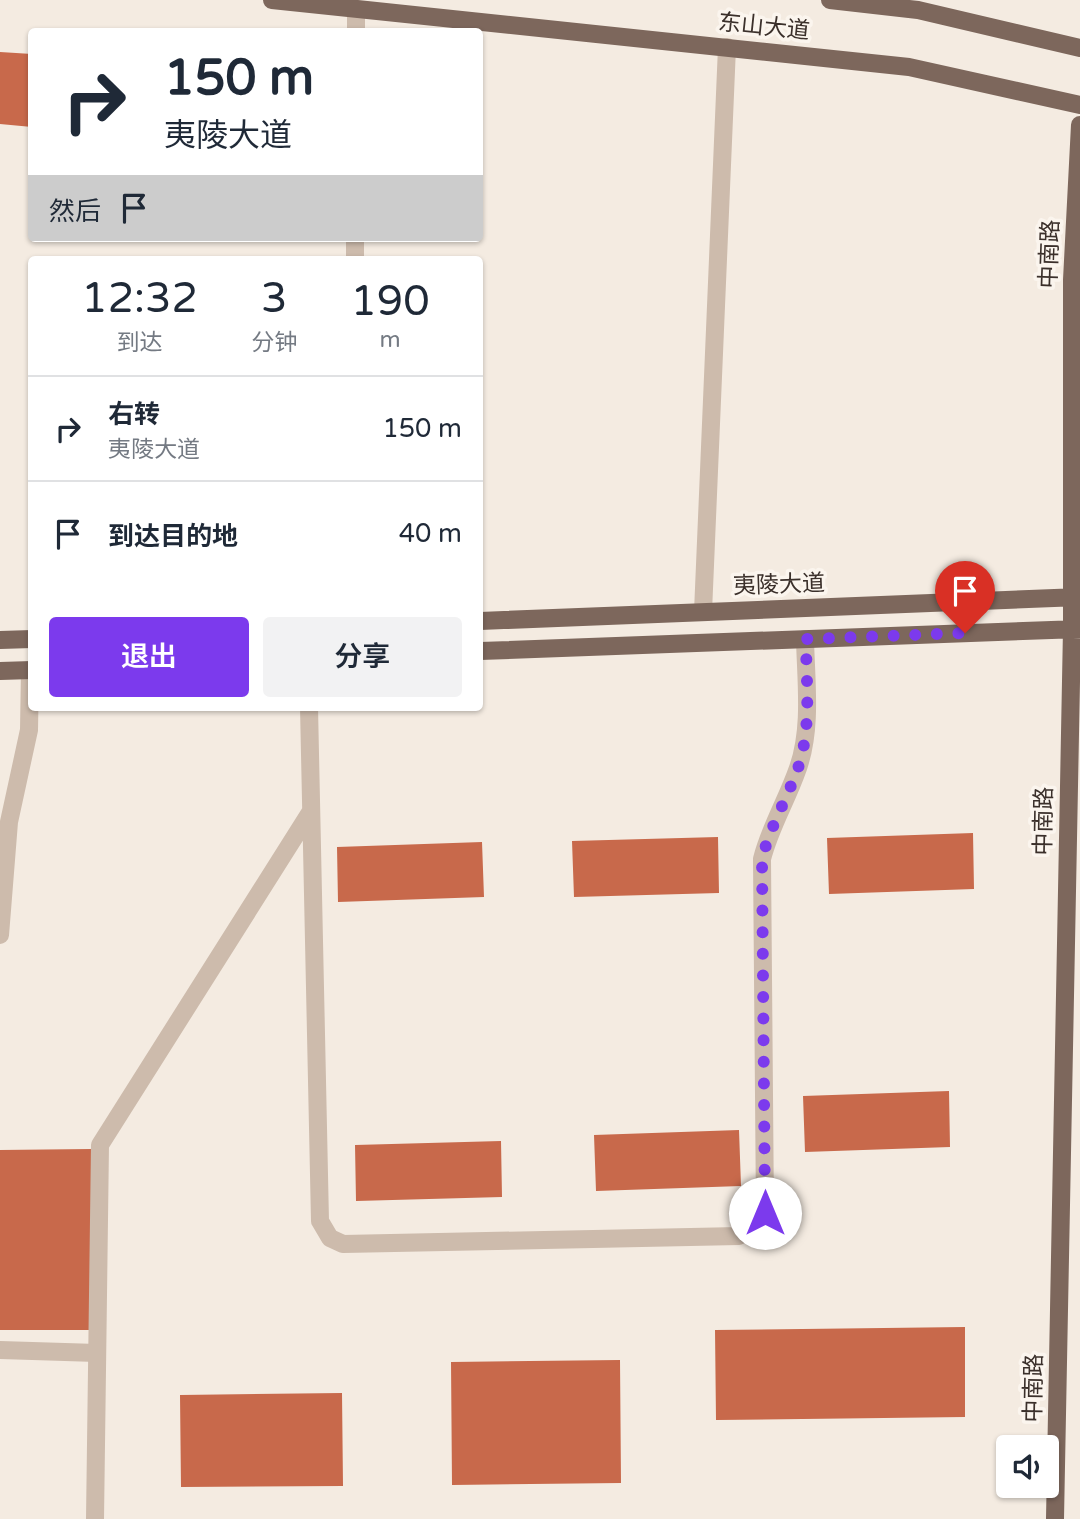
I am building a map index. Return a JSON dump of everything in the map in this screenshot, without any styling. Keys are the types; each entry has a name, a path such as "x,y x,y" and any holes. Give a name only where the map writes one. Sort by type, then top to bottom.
{"main road":[{"name":"东山大道","path":"272,0 909,67 1080,105"},
{"name":"东山大道","path":"830,0 918,10 1080,48"},
{"name":"中南路","path":"1055,1519 1076,629 1072,280 1080,125"},
{"name":"夷陵大道","path":"483,621 1076,597"},
{"path":"483,651 1076,629"},
{"path":"0,640 28,639"},
{"path":"0,671 28,670"}],"street":[{"path":"356,10 356,28"},
{"path":"703,611 727,47"},
{"path":"309,711 320,1221 330,1238 342,1244 739,1236 753,1227 765,1213 762,859 768,834 799,767 807,730 806,639"},
{"path":"0,934 9,822 29,730 30,711"},
{"path":"95,1519 100,1145 311,811"},
{"path":"0,1350 97,1353"}],"building":[{"path":"0,52 28,54 28,127 0,124"},
{"path":"973,833 974,889 829,894 827,838"},
{"path":"718,837 719,893 574,897 572,841"},
{"path":"482,842 484,897 338,902 337,847"},
{"path":"949,1091 950,1147 805,1152 803,1096"},
{"path":"739,1130 741,1186 596,1191 594,1135"},
{"path":"501,1141 502,1197 356,1201 355,1145"},
{"path":"91,1149 92,1330 0,1330 0,1150"},
{"path":"965,1327 965,1417 716,1420 715,1330"},
{"path":"620,1360 621,1483 452,1485 451,1362"},
{"path":"342,1393 343,1486 181,1487 180,1395"}],"route":[{"path":"765,1213 762,859 768,834 799,767 807,730 806,639 965,633"}]}
